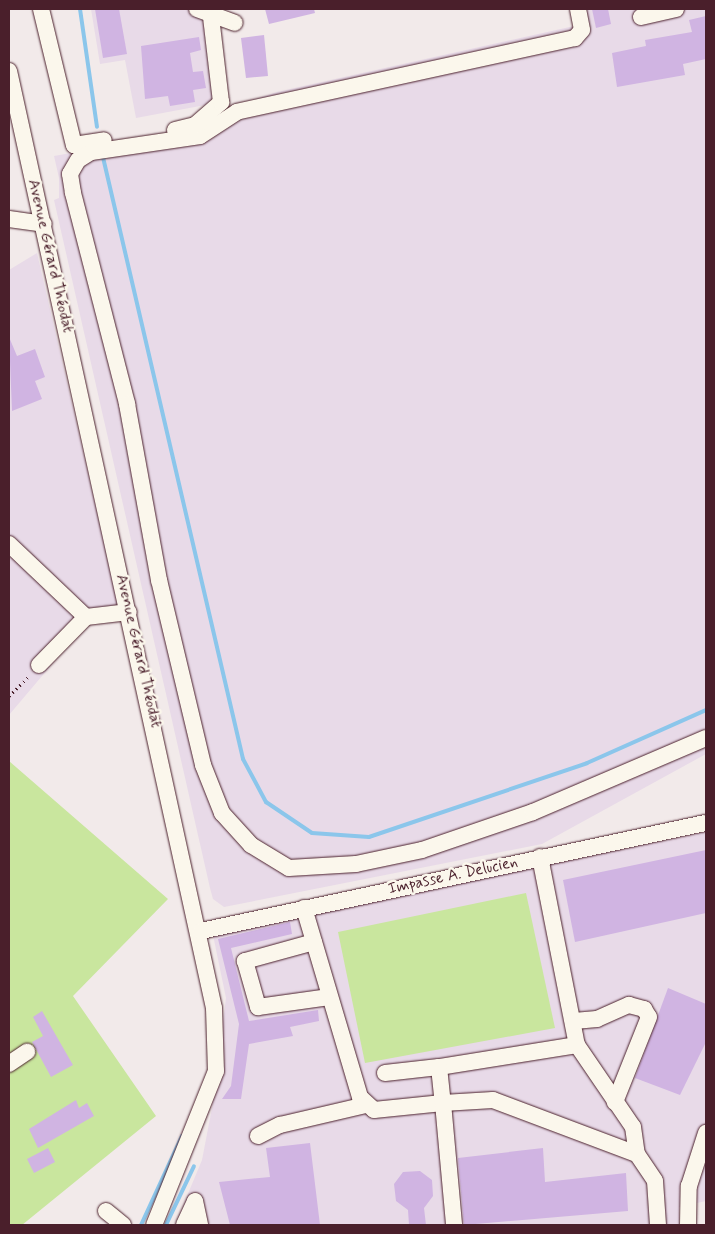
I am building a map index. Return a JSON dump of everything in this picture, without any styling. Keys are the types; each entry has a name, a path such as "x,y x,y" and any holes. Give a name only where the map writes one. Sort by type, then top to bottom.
{"street":[{"path":"40,9 74,144 181,129 218,108 205,9"},
{"path":"205,9 235,23"},
{"path":"578,9 582,30 575,38 238,112 200,136 91,152 78,160 70,174 73,193 128,404 159,580 203,765 222,813 251,845 289,868 356,864 422,850 533,812 706,738"},
{"path":"641,17 676,9"},
{"name":"Avenue Gérard Théodat","path":"9,71 201,930 214,1008 216,1071 154,1225"},
{"path":"9,219 44,224"},
{"path":"9,544 86,617"},
{"path":"40,665 86,617 129,612"},
{"name":"Impasse A. Delucien","path":"201,930 705,823"},
{"path":"540,857 578,1045 633,1127 637,1154 655,1180 658,1225"},
{"path":"304,908 328,997 366,1105 374,1110 493,1100 637,1154"},
{"path":"314,942 245,960 258,1007 328,997"},
{"path":"574,1021 597,1019 629,1005 644,1009 649,1017 615,1102"},
{"path":"385,1073 439,1067 578,1045"},
{"path":"9,1064 27,1052"},
{"path":"439,1067 454,1225"},
{"path":"258,1136 280,1125 366,1105"},
{"path":"688,1225 689,1186 706,1133"},
{"path":"184,1225 194,1201 200,1225"},
{"path":"106,1211 123,1225"}],"path":[{"path":"9,696 40,665"}],"shaded area":[{"path":"91,9 204,9 216,103 136,118 125,60 100,64"},
{"path":"570,9 706,9 706,754 542,844 224,907 213,899 210,888 54,200 59,198 59,178 54,156 196,131 234,106 277,92 574,26"},
{"path":"37,253 119,607 97,611 9,715 9,270"},
{"path":"706,832 706,1201 679,1207 679,1225 175,1225 202,1160 212,1108 226,998 213,935"}],"green space":[{"path":"9,761 168,899 73,996 156,1116 22,1225 9,1225"},
{"path":"526,893 555,1028 365,1063 338,932"}],"building":[{"path":"95,9 119,9 127,54 103,58"},
{"path":"265,9 314,9 315,13 269,24"},
{"path":"592,9 608,9 611,24 596,28"},
{"path":"706,16 706,59 683,64 685,75 617,87 612,53 646,46 645,40 692,32 689,20"},
{"path":"264,35 268,76 246,78 241,38"},
{"path":"199,37 201,50 190,53 193,72 203,71 206,88 193,90 195,102 170,106 168,96 145,99 141,46"},
{"path":"9,337 17,356 35,349 45,377 35,381 42,399 12,411"},
{"path":"706,850 706,913 575,942 563,880"},
{"path":"290,922 292,934 231,948 249,1021 318,1010 319,1021 290,1027 293,1036 249,1044 241,1099 222,1099 231,1086 239,1024 218,939"},
{"path":"668,988 706,1004 706,1042 680,1095 635,1078"},
{"path":"42,1011 73,1065 51,1077 32,1042 43,1036 33,1017"},
{"path":"76,1100 79,1108 87,1103 94,1116 38,1148 29,1129"},
{"path":"310,1143 320,1225 230,1225 219,1182 270,1177 266,1148"},
{"path":"48,1148 55,1162 34,1173 27,1159"},
{"path":"543,1148 545,1182 626,1173 628,1211 464,1225 458,1158"},
{"path":"420,1171 432,1180 433,1196 424,1208 426,1225 409,1225 408,1210 396,1201 394,1184 403,1172"}],"waterway":[{"path":"80,9 97,127"},
{"path":"102,153 243,759 266,802 312,833 369,837 587,763 706,710"},
{"path":"141,1225 182,1136"},
{"path":"166,1225 194,1166"}]}
